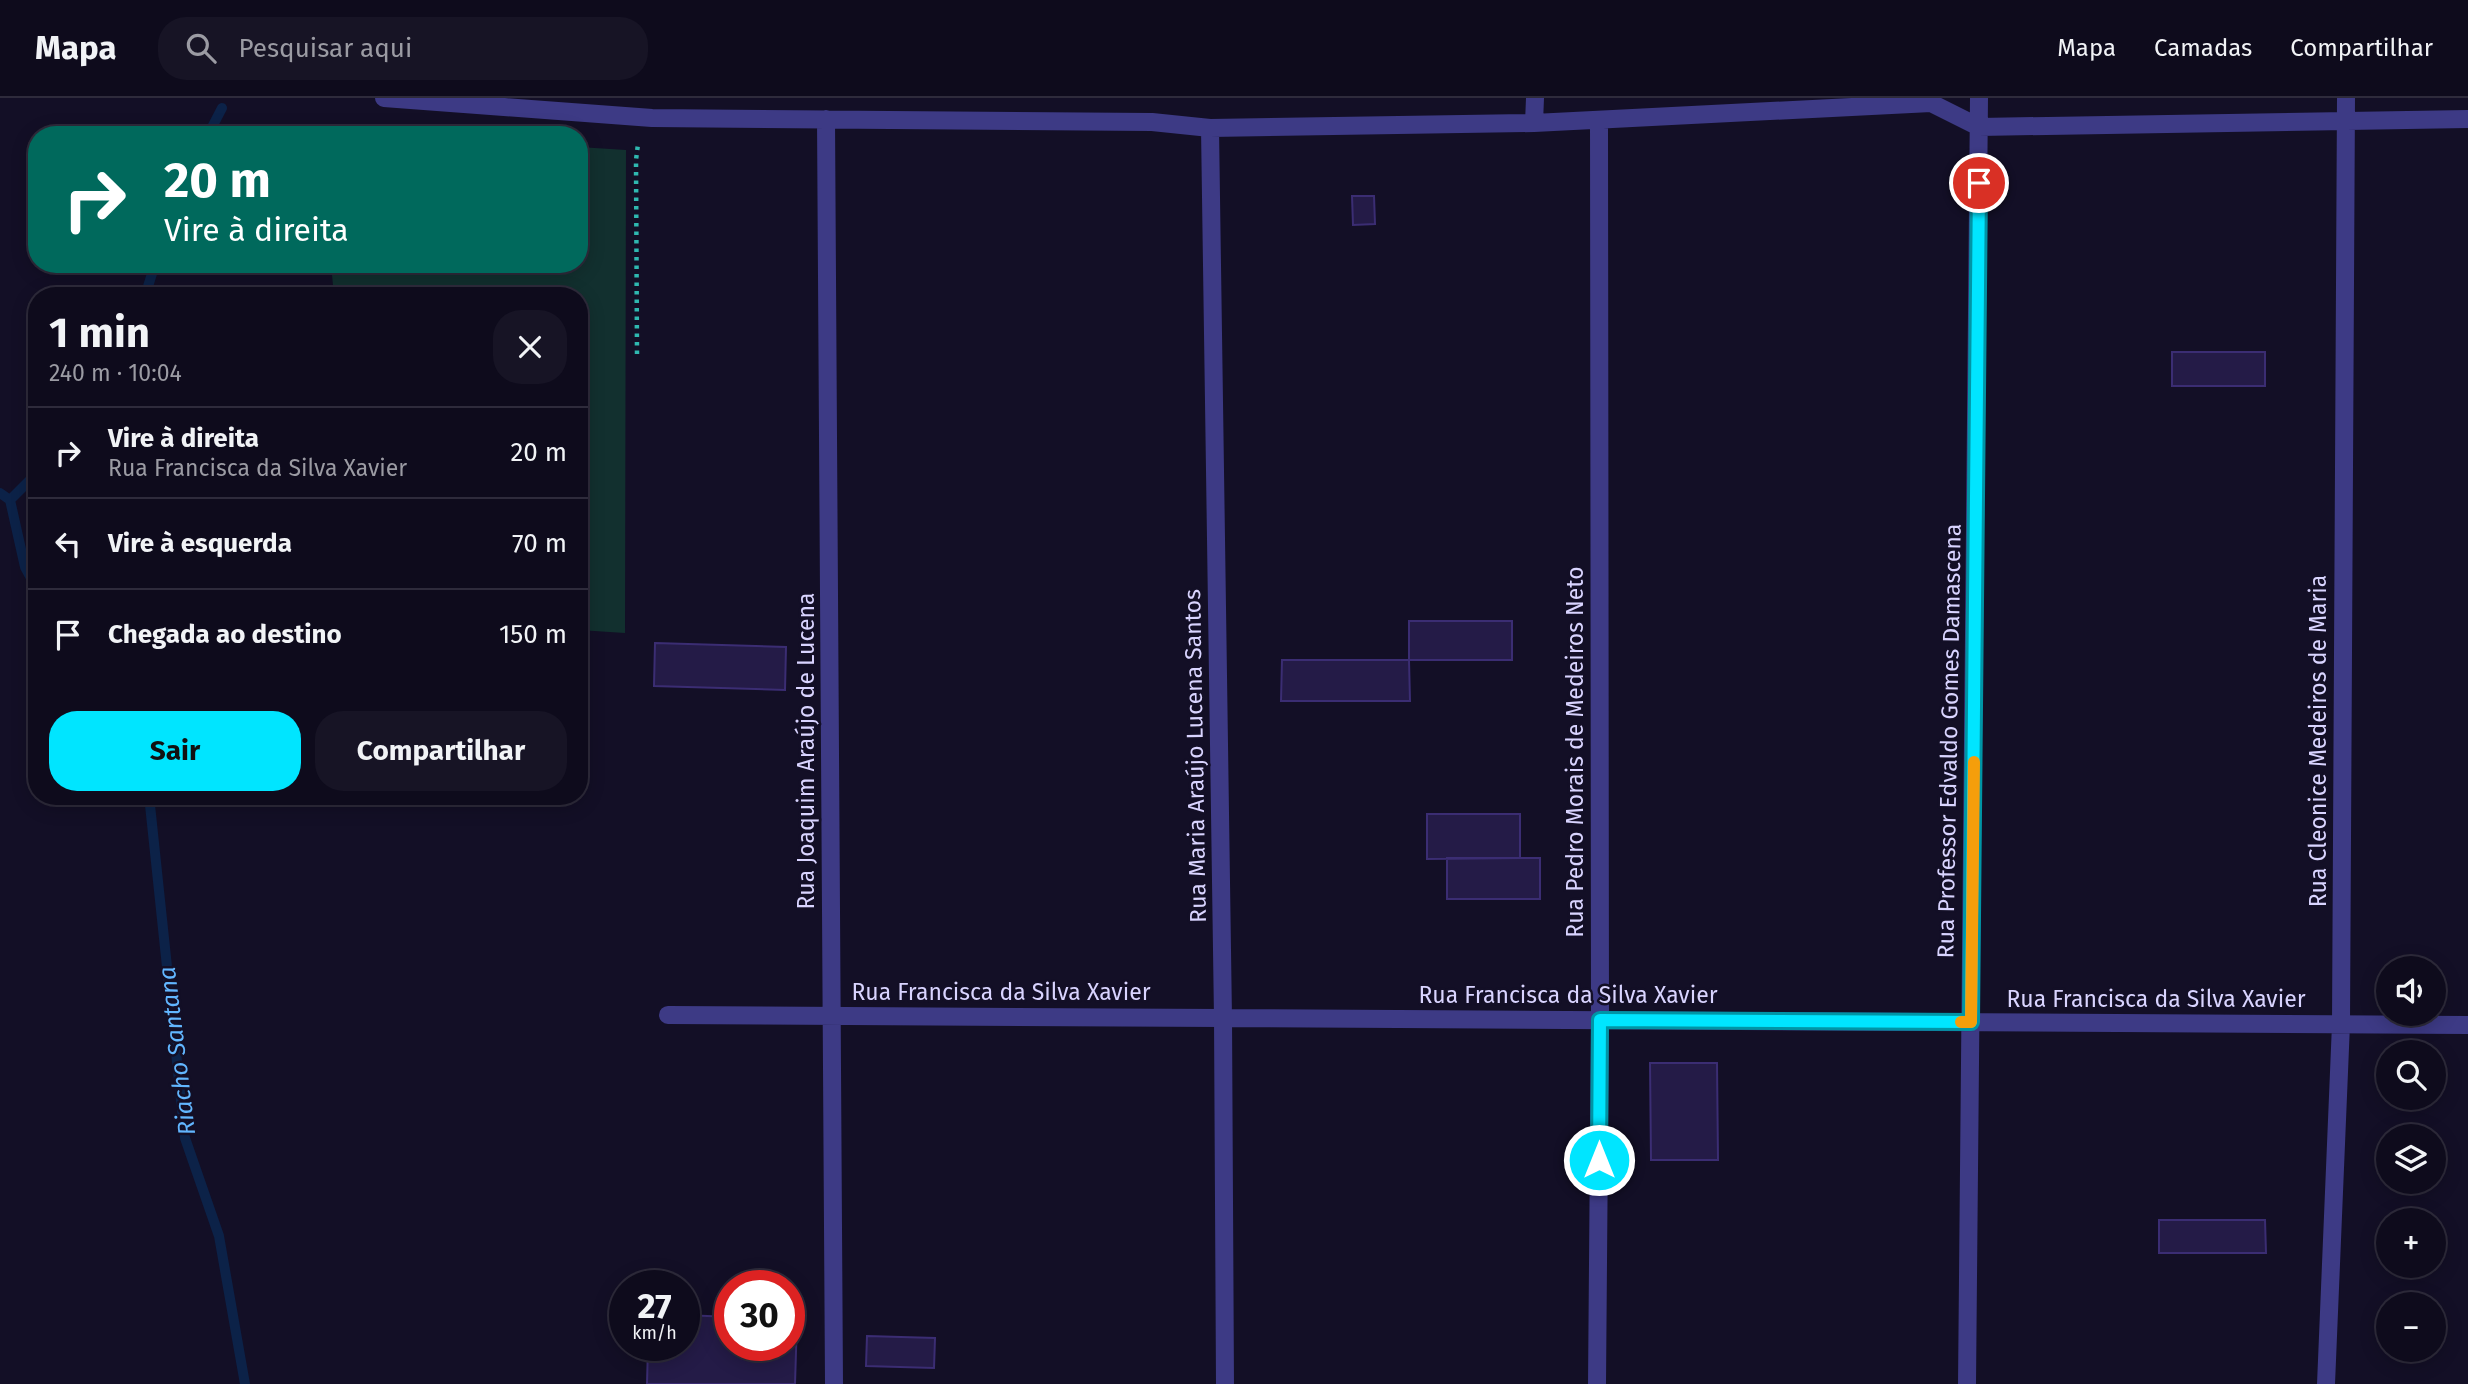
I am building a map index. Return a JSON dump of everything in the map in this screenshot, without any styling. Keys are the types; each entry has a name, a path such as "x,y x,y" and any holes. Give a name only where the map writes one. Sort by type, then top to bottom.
{"street":[{"path":"384,98 652,118 1152,122 1210,128 1534,123 1935,101 1979,127 2468,119"},
{"path":"1534,123 1535,98"},
{"name":"Rua Professor Edvaldo Gomes Damascena","path":"1967,1384 1979,98"},
{"name":"Rua Cleonice Medeiros de Maria","path":"2326,1384 2341,1024 2346,98"},
{"name":"Rua Joaquim Araújo de Lucena","path":"826,119 834,1384"},
{"name":"Rua Pedro Morais de Medeiros Neto","path":"1597,1384 1600,1020 1599,120"},
{"name":"Rua Maria Araújo Lucena Santos","path":"1210,128 1223,1018 1224,1384"},
{"name":"Rua Francisca da Silva Xavier","path":"668,1015 2468,1025"}],"path":[{"path":"638,354 636,160 639,140 652,118"}],"green space":[{"path":"588,148 626,150 625,633 588,631 588,287 333,287 332,273 588,273"}],"building":[{"path":"1352,196 1374,196 1375,224 1353,225"},
{"path":"2172,352 2265,352 2265,386 2172,386"},
{"path":"1409,621 1512,621 1512,660 1409,660"},
{"path":"655,643 786,647 785,690 654,686"},
{"path":"1282,660 1409,660 1410,701 1281,701"},
{"path":"1427,814 1520,814 1520,858 1427,859"},
{"path":"1447,858 1540,858 1540,899 1447,899"},
{"path":"1650,1063 1717,1063 1718,1160 1651,1160"},
{"path":"2159,1220 2265,1220 2266,1253 2159,1253"},
{"path":"700,1316 714,1316 714,1361 796,1361 795,1384 647,1384 648,1361 700,1361"},
{"path":"867,1336 935,1338 934,1368 866,1366"}],"waterway":[{"path":"213,126 222,108"},
{"path":"148,287 152,273"},
{"path":"10,500 28,482"},
{"name":"Riacho Santana","path":"0,493 10,500 28,572"},
{"name":"Riacho Santana","path":"150,805 185,1138 219,1236 245,1384"}],"slow traffic":[{"path":"1961,1022 1971,1022 1974,762"}],"route":[{"path":"1599,1160 1600,1020 1971,1022 1979,183"}]}
